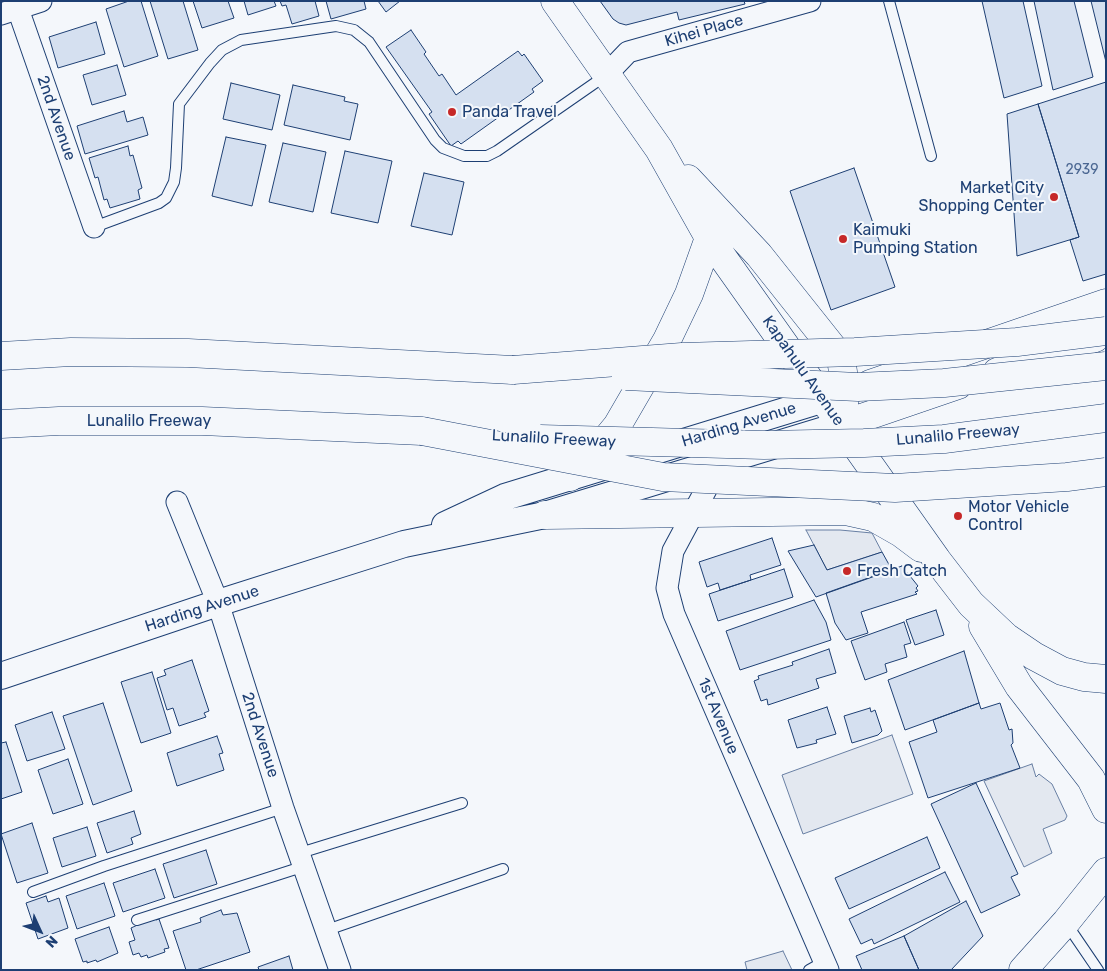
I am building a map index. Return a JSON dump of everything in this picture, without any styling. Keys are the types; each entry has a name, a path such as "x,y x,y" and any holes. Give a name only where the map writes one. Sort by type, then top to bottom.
{"main road":[{"name":"Kapahulu Avenue","path":"555,1 660,149 709,238 835,396"},
{"path":"660,149 759,256 841,358 906,371"},
{"path":"570,477 594,454 622,418 667,340 689,294 709,238"},
{"name":"Harding Avenue","path":"835,396 1106,303"},
{"path":"513,370 682,357 855,352 1018,342 1106,332"},
{"name":"Harding Avenue","path":"841,425 1106,332"},
{"path":"1,356 71,352 188,353 858,387 944,383 1106,366"},
{"path":"841,358 835,396 841,425"},
{"name":"Lunalilo Freeway","path":"1,424 59,421 202,421 422,431 590,442 764,446 944,439 1106,418"},
{"name":"Kapahulu Avenue","path":"841,425 936,560 972,604 1006,637 1034,656 1062,671 1084,677 1106,679"},
{"path":"422,431 663,477 895,488 1067,477 1106,472"},
{"path":"545,515 846,511 873,517 901,533 936,560"},
{"path":"972,604 1019,686 1091,779 1106,809"},
{"path":"1022,970 1066,922 1106,872"}],"street":[{"path":"10,12 40,1"},
{"name":"Kihei Place","path":"606,75 628,52 758,8 810,1"},
{"name":"2nd Avenue","path":"10,12 94,227"},
{"name":"Harding Avenue","path":"404,544 505,497 835,396"},
{"name":"Harding Avenue","path":"1,676 218,603 404,544 545,515 841,425"},
{"name":"1st Avenue","path":"720,462 673,551 667,588 674,614 821,967"},
{"name":"2nd Avenue","path":"177,502 218,603 283,808 340,970"}],"lane":[{"path":"888,1 931,156"},
{"path":"94,227 160,203 166,198 174,182 176,168 179,104 222,50 241,40 336,26 354,30 369,42 435,140 444,148 464,156 487,156 497,151 606,75"},
{"path":"137,920 302,859 462,803"},
{"path":"33,892 104,866 283,808"},
{"path":"327,930 503,869"},
{"path":"1066,922 1098,970"}],"shaded area":[{"path":"806,530 840,530 872,533 882,552 827,570"},
{"path":"892,735 913,794 803,834 782,775"},
{"path":"1032,764 1036,777 1039,774 1052,784 1067,816 1065,820 1043,829 1052,853 1024,867 984,781"},
{"path":"783,951 792,970 747,970 745,962"}],"building":[{"path":"129,1 141,1 158,56 124,67 106,9"},
{"path":"150,1 183,1 198,50 168,59"},
{"path":"193,1 228,1 234,18 202,28"},
{"path":"244,1 274,1 276,6 248,15"},
{"path":"280,1 315,1 319,16 292,24 286,5 282,6"},
{"path":"326,1 364,1 366,9 331,19"},
{"path":"378,1 400,1 386,12"},
{"path":"600,1 744,1 745,4 679,20 677,12 626,25 613,19"},
{"path":"982,1 1023,1 1042,86 1004,98"},
{"path":"1034,1 1074,1 1093,77 1053,90"},
{"path":"1091,1 1106,1 1106,62"},
{"path":"96,22 105,54 58,68 49,37"},
{"path":"411,30 439,76 442,74 456,95 518,51 522,56 524,54 543,81 532,89 534,92 461,144 458,141 451,146 429,114 432,112 386,47"},
{"path":"117,65 126,95 92,105 83,75"},
{"path":"1106,82 1106,274 1083,281 1070,240 1079,237 1038,104"},
{"path":"231,83 280,95 272,130 223,119"},
{"path":"293,85 345,97 344,101 358,104 350,140 284,125"},
{"path":"1038,104 1079,237 1017,256 1007,114"},
{"path":"124,111 127,122 143,117 148,135 85,154 77,126"},
{"path":"226,137 266,145 252,206 212,196"},
{"path":"283,143 326,152 313,212 269,202"},
{"path":"128,146 130,156 133,155 142,188 138,190 140,199 110,208 107,199 104,200 98,177 95,178 89,158"},
{"path":"345,151 392,161 378,223 331,213"},
{"name":"Kaimuki Pumping Station","path":"854,168 895,287 831,310 790,191"},
{"path":"424,173 464,182 452,235 411,226"},
{"path":"772,538 781,565 750,575 751,580 720,590 718,583 707,587 699,562"},
{"path":"814,545 827,570 882,552 892,570 816,597 788,551"},
{"path":"902,566 918,586 916,588 918,591 915,592 917,594 861,612 868,633 846,640 835,623 826,593"},
{"path":"784,569 793,597 718,621 709,594"},
{"path":"814,600 826,622 831,640 740,670 726,631"},
{"path":"936,610 944,635 915,645 906,620"},
{"path":"904,622 911,643 904,645 907,657 885,664 887,672 865,680 851,641"},
{"path":"829,649 836,673 816,679 819,688 768,705 767,699 761,701 754,681 759,679 758,676 793,665 792,662"},
{"path":"964,651 979,703 905,730 888,680"},
{"path":"192,660 209,711 204,713 206,717 179,726 173,708 167,710 157,678 166,675 164,670"},
{"path":"152,672 171,733 141,743 121,682"},
{"path":"103,703 132,791 93,805 63,716"},
{"path":"979,703 981,709 1000,703 1009,730 1012,729 1013,743 1011,745 1020,768 928,798 909,742 937,732 933,720"},
{"path":"827,707 836,734 816,740 817,743 797,748 788,720"},
{"path":"870,708 871,712 875,710 882,731 878,735 852,743 844,716"},
{"path":"52,712 65,749 27,761 15,725"},
{"path":"217,736 223,753 219,754 224,770 177,786 167,753"},
{"path":"6,742 22,792 1,799 1,743"},
{"path":"68,759 83,804 53,814 38,770"},
{"path":"976,783 1018,874 1011,877 1020,895 981,913 931,804"},
{"path":"134,811 141,834 131,838 133,844 107,853 97,823"},
{"path":"32,823 48,873 17,883 1,834"},
{"path":"87,827 96,856 62,867 53,838"},
{"path":"927,837 940,868 849,909 835,878"},
{"path":"206,850 217,884 174,898 163,864"},
{"path":"155,869 165,898 123,912 113,883"},
{"path":"945,872 960,902 874,944 872,939 861,944 849,919"},
{"path":"104,883 115,916 77,929 66,896"},
{"path":"46,896 48,902 59,898 68,928 38,939 26,903"},
{"path":"966,901 983,936 951,970 919,970 904,936"},
{"path":"221,910 223,915 237,913 250,952 196,970 186,970 173,931 201,922 200,918"},
{"path":"155,917 156,920 159,919 169,948 164,949 165,952 148,958 147,955 141,957 139,953 133,955 129,942 135,940 131,928"},
{"path":"109,927 118,953 97,962 96,960 87,963 87,961 83,962 75,939"},
{"path":"904,936 919,970 862,970 856,956"},
{"path":"289,956 293,970 259,970 258,967"}],"place":[{"name":"Panda Travel","path":"452,112"},
{"name":"Market City Shopping Center","path":"1054,197"},
{"name":"Kaimuki Pumping Station","path":"843,239"},
{"name":"Motor Vehicle Control","path":"958,516"},
{"name":"Fresh Catch","path":"847,571"}]}
